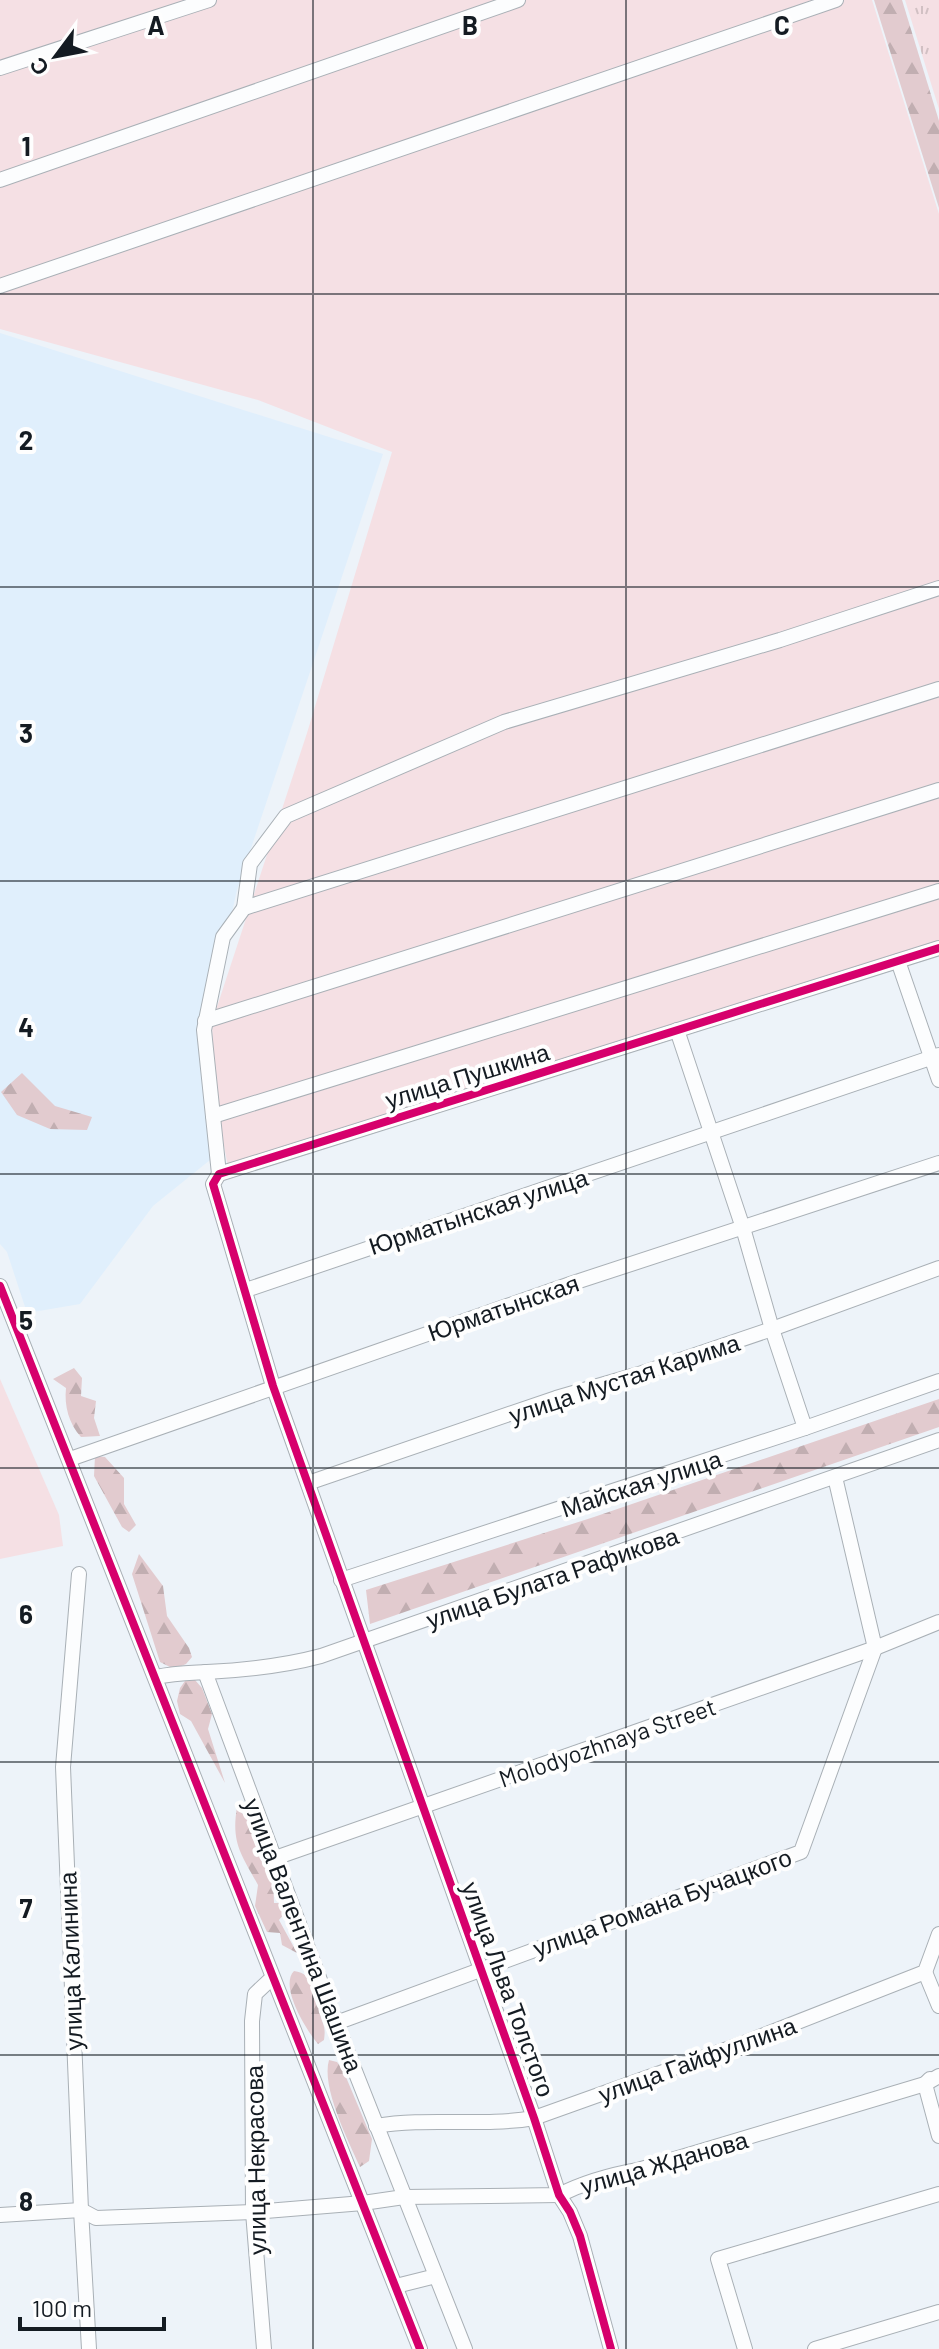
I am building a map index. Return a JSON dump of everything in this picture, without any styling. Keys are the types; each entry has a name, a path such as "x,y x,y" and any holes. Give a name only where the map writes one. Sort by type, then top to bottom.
{"street":[{"path":"0,68 209,0"},
{"path":"0,180 518,0"},
{"path":"0,286 836,0"},
{"path":"273,1386 213,1184 219,1174 204,1030 223,937 244,908 250,864 286,816 504,722 780,640 939,588"},
{"path":"244,908 939,689"},
{"path":"205,1021 939,790"},
{"path":"213,1116 939,891"},
{"name":"улица Пушкина","path":"219,1174 939,948"},
{"path":"898,961 935,1056 939,1080"},
{"path":"677,1030 805,1428"},
{"name":"Юрматынская улица","path":"246,1290 935,1056"},
{"name":"Юрматынская","path":"70,1459 570,1284 939,1163"},
{"name":"улица Мустая Карима","path":"308,1483 556,1398 772,1329 939,1268"},
{"path":"0,1286 420,2349"},
{"name":"Майская улица","path":"341,1580 939,1381"},
{"name":"улица Льва Толстого","path":"273,1386 559,2195 580,2236 611,2349"},
{"name":"улица Булата Рафикова","path":"156,1677 182,1672 292,1664 364,1643 939,1440"},
{"path":"835,1477 875,1648"},
{"name":"улица Калинина","path":"79,1574 63,1767 89,2349"},
{"name":"Molodyozhnaya Street","path":"275,1858 875,1648 939,1622"},
{"name":"улица Романа Бучацкого","path":"336,2023 801,1852 875,1648"},
{"name":"улица Валентина Шашина","path":"205,1672 336,2023 465,2349"},
{"path":"939,1934 925,1972 939,2006"},
{"name":"улица Гайфуллина","path":"376,2126 406,2121 508,2122 534,2118 744,2043 925,1972"},
{"name":"улица Некрасова","path":"264,2349 253,2212 252,2021 255,1994 272,1978"},
{"name":"улица Жданова","path":"0,2215 81,2210 96,2218 253,2212 404,2197 559,2195 611,2175 638,2170 925,2084 939,2073"},
{"path":"925,2084 939,2136"},
{"path":"745,2349 718,2259 939,2194"},
{"path":"396,2286 436,2276"},
{"path":"815,2349 939,2312"}],"shaded area":[{"path":"0,333 383,454 237,890 207,1023 210,1160 153,1206 80,1304 27,1313 7,1252 0,1244"}],"green space":[{"path":"0,0 872,0 939,214 939,946 229,1172 214,1094 212,1022 307,733 392,452 258,400 0,329"},
{"path":"874,0 902,0 939,121 939,208"},
{"path":"905,0 939,0 939,109"},
{"path":"22,1073 55,1106 92,1117 87,1130 50,1129 17,1115 1,1092"},
{"path":"74,1368 82,1378 81,1396 96,1401 94,1418 100,1436 81,1437 68,1414 66,1388 53,1379"},
{"path":"0,1379 59,1515 63,1546 0,1559"},
{"path":"939,1399 939,1427 370,1624 366,1590 594,1517"},
{"path":"95,1456 105,1457 124,1478 124,1504 136,1525 129,1532 122,1527 94,1476"},
{"path":"139,1554 163,1586 167,1616 192,1657 186,1664 174,1669 160,1662 132,1574"},
{"path":"195,1680 202,1688 212,1714 208,1729 225,1783 191,1721 180,1714 177,1701 180,1688 185,1681"},
{"path":"237,1807 249,1822 273,1878 274,1903 281,1903 285,1913 279,1920 297,1953 282,1945 280,1933 267,1932 255,1906 258,1885 242,1856 237,1839"},
{"path":"294,1971 306,1976 316,1993 325,2032 324,2040 318,2044 301,2019 292,1997 290,1978"},
{"path":"329,2060 337,2062 343,2070 372,2139 369,2161 360,2167 332,2099"}],"cycle path":[{"path":"611,2349 580,2236 559,2195 273,1386 213,1184 219,1174 939,948"},
{"path":"0,1286 420,2349"}]}
